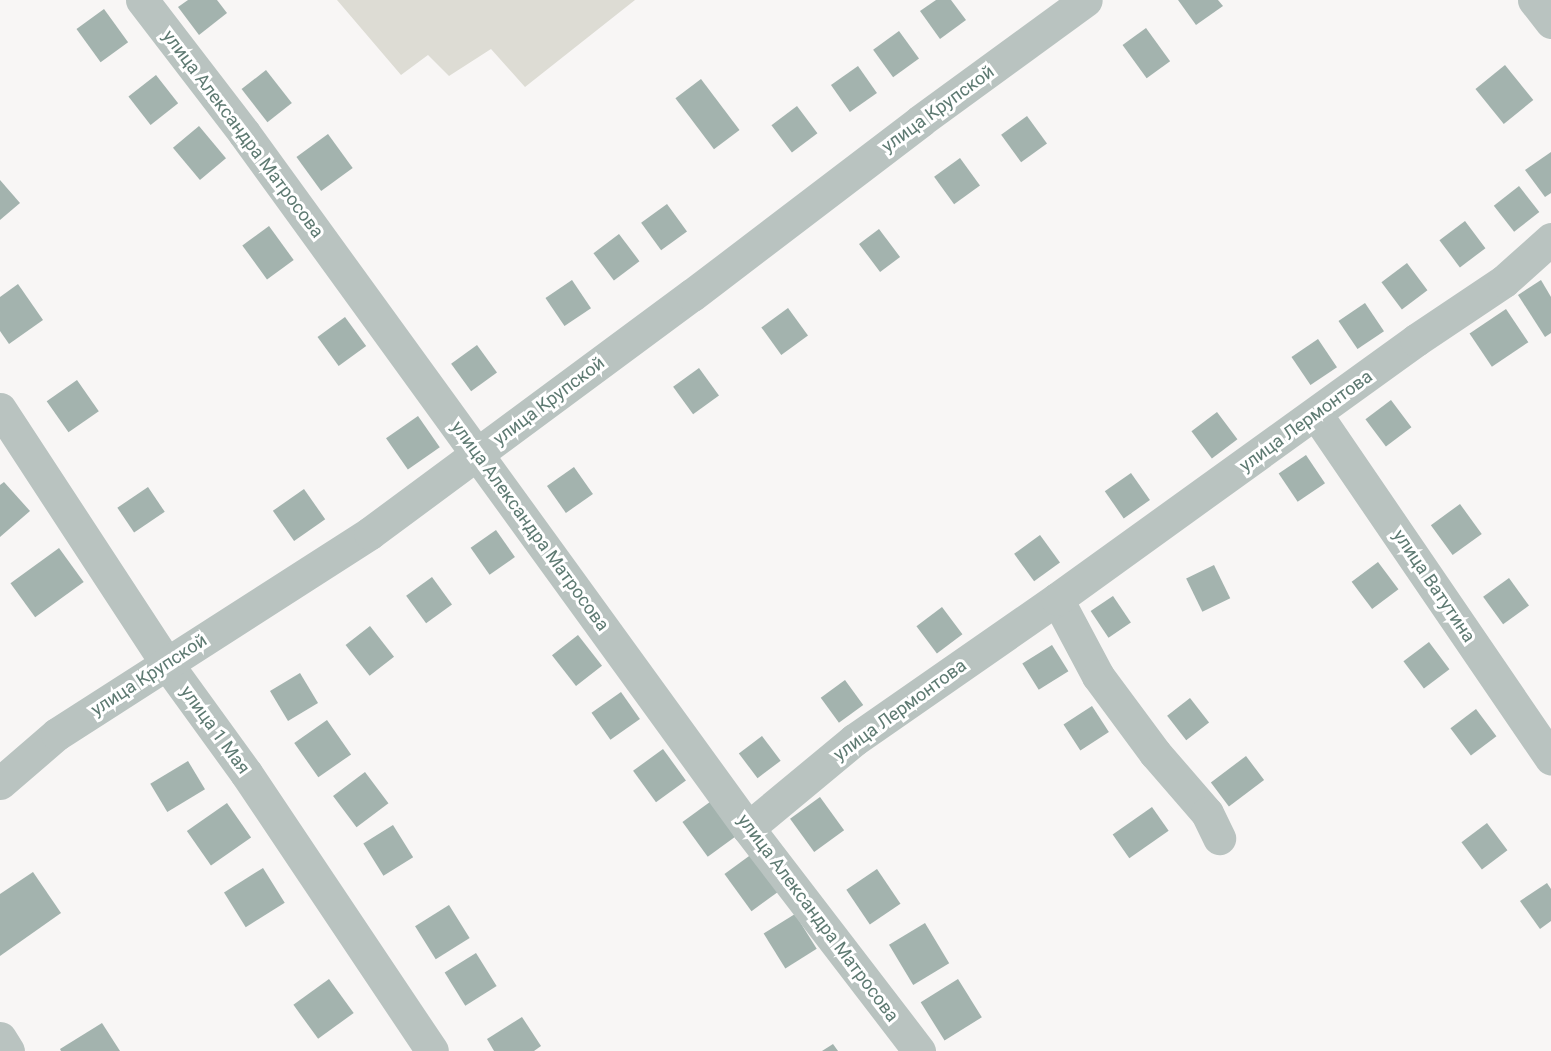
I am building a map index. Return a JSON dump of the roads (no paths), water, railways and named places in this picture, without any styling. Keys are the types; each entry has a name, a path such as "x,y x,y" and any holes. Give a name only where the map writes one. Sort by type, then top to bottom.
{"street":[{"name":"улица Александра Матросова","path":"142,0 244,133 748,828 919,1051"},
{"name":"улица Крупской","path":"0,783 57,734 370,532 920,121 1086,0"},
{"path":"1534,0 1551,22"},
{"name":"улица Лермонтова","path":"748,828 854,740 1057,599 1416,340 1504,281 1551,239"},
{"name":"улица 1 Мая","path":"0,409 167,664 253,782 432,1051"},
{"name":"улица Ватутина","path":"1316,414 1551,758"},
{"path":"1057,599 1098,676 1155,753 1207,813 1219,838"},
{"path":"0,1038 8,1051"}]}
